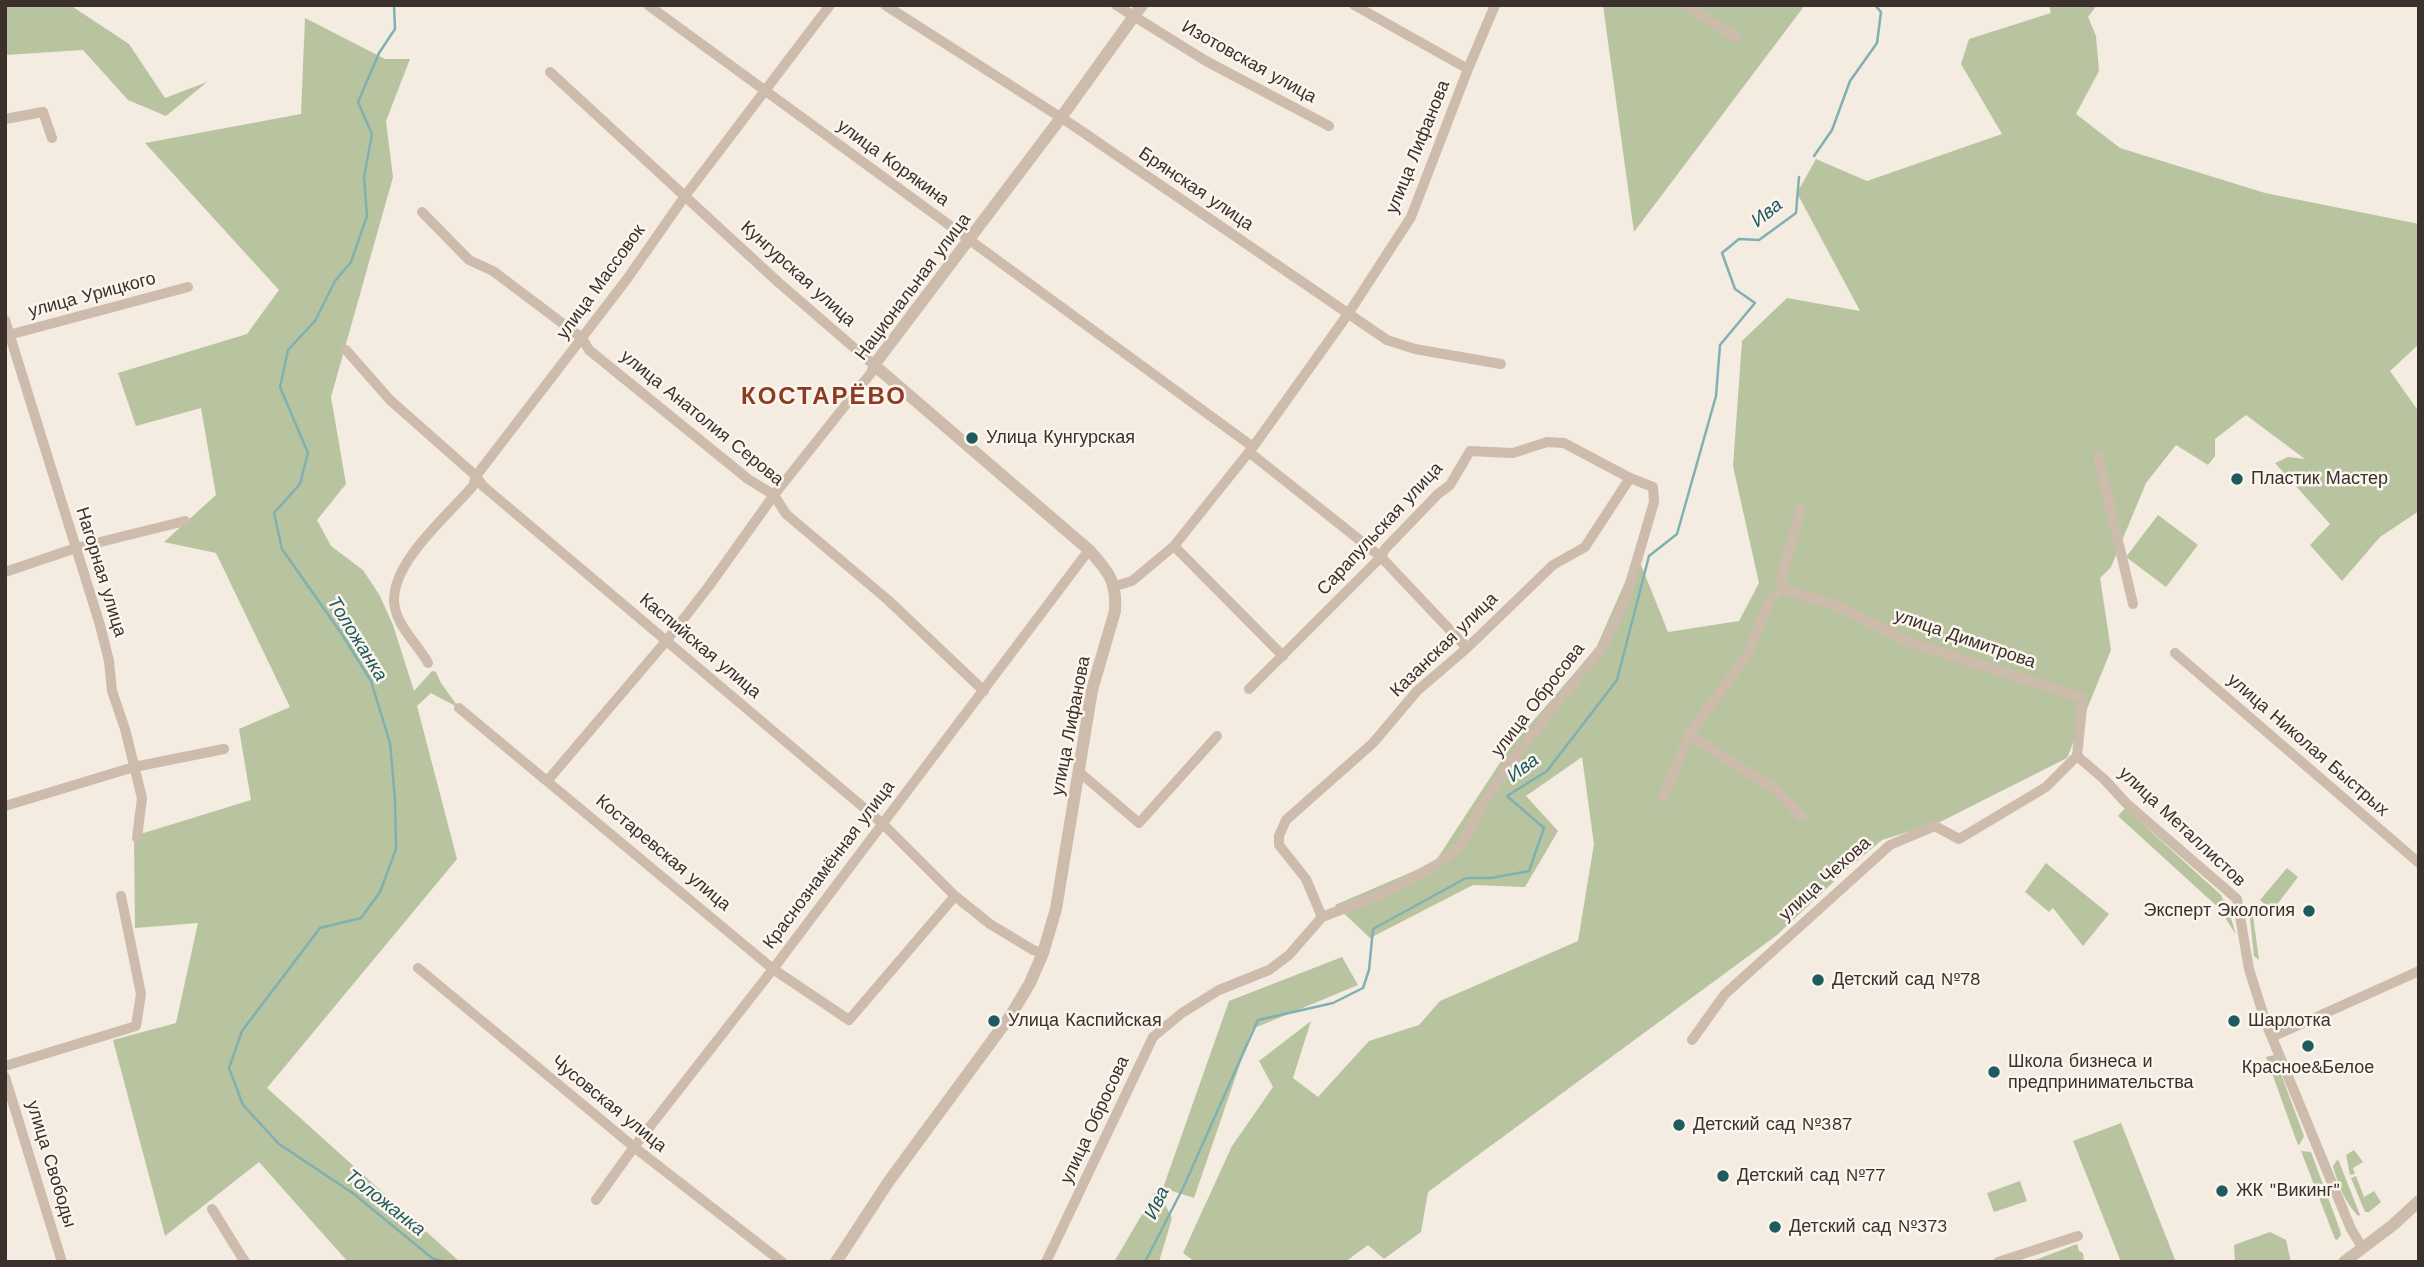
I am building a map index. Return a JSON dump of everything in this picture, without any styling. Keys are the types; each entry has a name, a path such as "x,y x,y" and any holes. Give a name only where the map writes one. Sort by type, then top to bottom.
{"street":[{"name":"улица Корякина","path":"648,5 1251,449 1381,556 1467,648"},
{"name":"улица Массовок","path":"428,663 402,626 394,602 399,576 412,555 473,486 476,476 627,279 685,196 830,5"},
{"name":"Брянская улица","path":"886,5 1387,340 1415,349 1501,363"},
{"name":"Изотовская улица","path":"1116,5 1138,10 1206,61 1329,127"},
{"path":"1355,5 1468,69"},
{"name":"улица Лифанова","path":"836,1262 889,1181 1012,1015 1043,953 1056,909 1092,690 1115,611 1115,586 1132,581 1174,546 1251,449 1348,314 1411,217 1495,5"},
{"path":"1686,5 1737,38"},
{"name":"Национальная улица","path":"548,780 667,640 709,586 774,495 871,373 874,365 1060,119 1138,10"},
{"name":"Кунгурская улица","path":"550,72 778,282 1088,550 1108,572 1115,586"},
{"path":"5,119 43,112 52,138"},
{"name":"улица Анатолия Серова","path":"422,212 468,260 493,271 582,338 589,350 652,402 748,479 774,495 786,514 888,600 984,691"},
{"name":"улица Урицкого","path":"8,336 188,287"},
{"name":"Нагорная улица","path":"5,320 100,625 109,661 112,691 125,729 142,798 137,838"},
{"name":"Каспийская улица","path":"346,350 390,400 476,476 483,486 882,823 955,896 990,924 1032,950 1043,953"},
{"name":"Сарапульская улица","path":"1249,689 1381,556 1411,521 1450,485 1470,450 1513,453 1547,442 1564,443 1630,478"},
{"path":"2098,456 2133,604"},
{"name":"Казанская улица","path":"1322,917 1306,879 1279,845 1279,836 1286,820 1373,743 1417,691 1467,648 1553,565 1585,547 1630,478"},
{"name":"улица Обросова","path":"1046,1262 1153,1037 1182,1013 1219,990 1269,970 1289,955 1322,917 1382,894 1438,864 1461,844 1485,801 1516,755 1604,645 1625,601 1654,502 1653,487 1630,478"},
{"path":"1663,798 1689,734 1748,653 1769,601 1782,589 1782,576 1801,509"},
{"path":"5,572 76,548 185,521"},
{"path":"1174,546 1283,656"},
{"name":"Краснознамённая улица","path":"596,1200 984,691 1088,550"},
{"name":"улица Димитрова","path":"1782,589 1838,606 1909,642 2083,698 2077,756"},
{"name":"улица Николая Быстрых","path":"2175,653 2419,863"},
{"name":"Костаревская улица","path":"459,708 773,969 849,1020 955,896"},
{"path":"1689,734 1775,789 1802,817"},
{"path":"1078,771 1139,823 1217,736"},
{"path":"5,806 134,767 224,749"},
{"name":"улица Металлистов","path":"2077,756 2126,803 2237,899 2249,969 2272,1037 2351,1229 2362,1247"},
{"name":"улица Чехова","path":"1692,1040 1725,994 1890,845 1935,826 1959,839 2046,787 2077,756"},
{"path":"5,1066 136,1026 141,994 121,896"},
{"name":"Чусовская улица","path":"418,968 634,1147 782,1262"},
{"path":"2272,1037 2419,971"},
{"name":"улица Свободы","path":"5,1077 62,1262"},
{"path":"2344,1262 2393,1225 2419,1201"},
{"path":"212,1209 245,1262"},
{"path":"1998,1262 2078,1236"}],"green space":[{"path":"5,5 70,5 129,44 165,98 207,82 166,116 128,100 83,50 5,55"},
{"path":"1603,5 1805,5 1634,232"},
{"path":"2049,5 2097,5 2088,17 2096,36 2099,71 2076,114 2120,148 2265,193 2419,224 2419,344 2390,371 2419,412 2419,511 2380,537 2342,581 2310,545 2330,524 2275,463 2288,457 2305,459 2246,415 2215,439 2215,456 2208,465 2176,445 2146,483 2111,567 2100,578 2111,650 2067,758 1940,822 1882,840 1777,935 1428,1192 1421,1232 1384,1259 1368,1245 1345,1262 1195,1262 1183,1253 1232,1146 1273,1087 1259,1061 1311,1021 1293,1078 1318,1097 1369,1041 1419,1025 1440,1001 1578,941 1594,844 1582,757 1526,796 1558,831 1525,887 1473,885 1370,938 1335,905 1435,862 1509,749 1596,648 1637,555 1668,632 1739,621 1759,583 1733,466 1742,341 1787,298 1860,311 1797,193 1816,159 1867,181 2002,134 1961,64 1969,39 2051,13"},
{"path":"305,18 385,59 410,59 386,121 393,177 331,397 346,484 317,520 331,546 363,570 380,596 393,625 414,691 432,671 436,672 459,708 431,693 417,706 457,859 267,1088 460,1262 348,1262 259,1162 165,1236 113,1040 176,1023 198,923 135,928 134,836 251,800 239,729 290,707 216,553 164,542 216,495 201,408 136,426 118,373 247,334 279,290 145,143 301,114"},
{"path":"2158,515 2198,545 2166,587 2126,557"},
{"path":"2125,808 2221,895 2236,935 2220,909 2118,816"},
{"path":"2046,863 2109,914 2083,946 2053,908 2049,912 2025,892"},
{"path":"2287,868 2298,877 2272,911 2260,900"},
{"path":"2249,909 2252,909 2259,960 2254,956"},
{"path":"1342,957 1358,985 1252,1029 1194,1198 1163,1188 1229,1001"},
{"path":"2274,1055 2304,1136 2298,1145 2266,1057"},
{"path":"2121,1123 2176,1262 2121,1262 2073,1141"},
{"path":"2354,1150 2363,1162 2353,1168 2355,1174 2350,1175 2346,1155"},
{"path":"2301,1151 2311,1152 2340,1230 2341,1235 2337,1240 2335,1239"},
{"path":"2338,1159 2360,1215 2358,1216 2337,1180 2333,1166"},
{"path":"2356,1176 2364,1197 2374,1191 2381,1202 2369,1212 2365,1212 2351,1178"},
{"path":"2020,1181 2027,1201 1994,1212 1987,1193"},
{"path":"1157,1189 1172,1218 1159,1262 1114,1262"},
{"path":"2270,1232 2286,1240 2291,1262 2235,1262 2234,1245"},
{"path":"2077,1244 2079,1251 2083,1253 2084,1262 2030,1262"}],"waterway":[{"name":"Толожанка","path":"394,5 395,29 379,53 358,102 372,134 364,177 367,216 351,262 335,281 315,321 288,350 280,387 308,453 300,484 274,513 282,549 371,681 390,743 396,849 380,892 361,918 320,928 242,1031 229,1068 243,1105 279,1144 354,1194 432,1258 445,1262"},
{"name":"Ива","path":"1814,156 1832,130 1850,81 1877,43 1881,12 1875,5"},
{"name":"Ива","path":"1145,1262 1183,1188 1258,1020 1333,1003 1363,988 1369,970 1373,929 1466,878 1491,878 1529,871 1544,828 1507,796 1547,771 1617,680 1649,556 1677,534 1716,396 1720,345 1755,303 1735,289 1722,253 1739,239 1759,240 1796,213 1799,177"}],"place":[{"name":"Улица Кунгурская","path":"972,438"},
{"name":"Пластик Мастер","path":"2237,479"},
{"name":"Эксперт Экология","path":"2309,911"},
{"name":"Детский сад №78","path":"1818,980"},
{"name":"Улица Каспийская","path":"994,1021"},
{"name":"Шарлотка","path":"2234,1021"},
{"name":"Красное&Белое","path":"2308,1046"},
{"name":"Школа бизнеса и предпринимательства","path":"1994,1072"},
{"name":"Детский сад №387","path":"1679,1125"},
{"name":"Детский сад №77","path":"1723,1176"},
{"name":"ЖК \"Викинг\"","path":"2222,1191"},
{"name":"Детский сад №373","path":"1775,1227"}],"district":[{"name":"КОСТАРЁВО","path":"824,397"}]}
